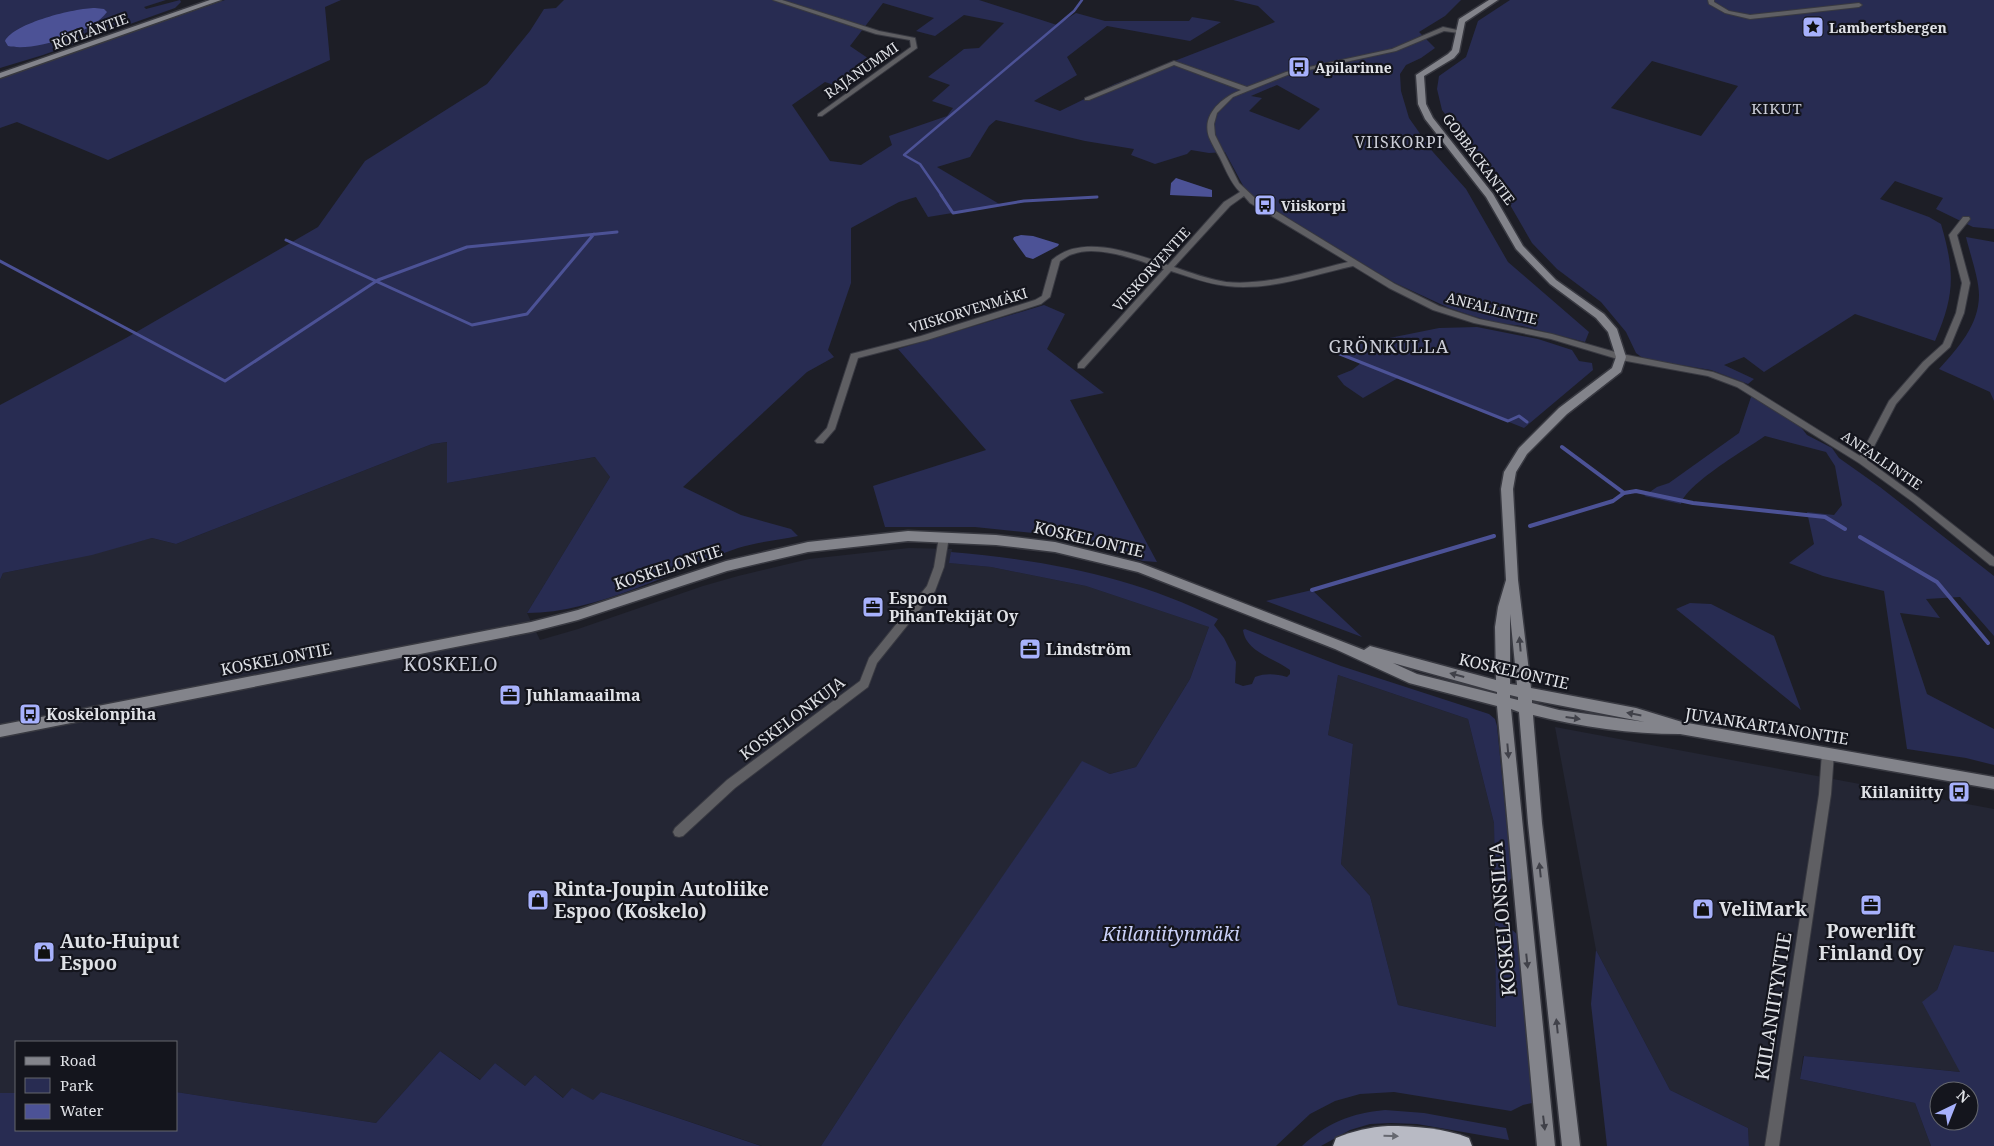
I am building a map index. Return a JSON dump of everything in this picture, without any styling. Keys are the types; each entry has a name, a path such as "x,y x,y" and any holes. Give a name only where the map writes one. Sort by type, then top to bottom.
{"highway":[{"path":"1344,1146 1375,1136 1415,1137 1460,1146"}],"main road":[{"name":"RÖYLÄNTIE","path":"0,76 217,0"},
{"name":"GOBBACKANTIE","path":"1494,0 1467,16 1460,25 1456,50 1451,56 1420,75 1425,112 1446,143 1490,196 1519,248 1553,282 1600,316 1613,331 1621,357"},
{"path":"1571,1146 1539,860 1517,605 1512,580 1506,489 1510,472 1523,451 1547,426 1617,370 1621,357"},
{"name":"KOSKELONTIE","path":"0,731 531,627 578,615 766,555 858,540 944,537 1027,543 1095,555 1178,581 1340,645 1504,695 1524,692 1661,719 1680,728"},
{"path":"1504,695 1504,607 1512,580"},
{"name":"JUVANKARTANONTIE","path":"1504,695 1525,708 1559,716 1643,728 1680,728 1994,783"},
{"name":"KOSKELONSILTA","path":"1504,695 1546,1146"}],"street":[{"name":"RAJANUMMI","path":"776,0 878,33 914,39 914,48 820,115"},
{"path":"1711,0 1710,3 1727,12 1750,17 1859,5"},
{"name":"ANFALLINTIE","path":"1459,31 1439,30 1394,50 1288,72 1245,89 1222,104 1214,112 1210,124 1212,135 1243,193 1410,295 1459,316 1552,337 1621,357 1702,372 1740,385 1862,461 1916,500 1994,562"},
{"path":"1087,99 1174,63 1245,89"},
{"name":"VIISKORVENTIE","path":"1081,366 1227,204 1243,193"},
{"path":"1862,461 1892,403 1926,364 1948,345 1960,313 1966,284 1954,235 1966,219"},
{"name":"VIISKORVENMÄKI","path":"820,441 829,434 851,363 857,354 898,346 1038,302 1046,297 1056,260 1074,251 1104,250 1215,283 1240,285 1303,275 1355,263"},
{"name":"KOSKELONKUJA","path":"679,832 731,784 864,684 873,661 931,588 939,567 944,537"},
{"name":"KIILANIITYNTIE","path":"1772,1146 1825,794 1828,753"}],"shaded area":[{"path":"448,442 447,483 596,457 610,477 527,613 540,640 738,576 809,559 909,548 952,549 950,563 991,567 1086,586 1209,627 1190,679 1136,767 1110,774 1082,762 902,1022 821,1146 762,1146 601,1092 593,1100 564,1098 535,1075 525,1086 495,1063 481,1080 440,1051 376,1123 178,1092 178,1041 15,1041 15,1093 0,1093 0,580 3,573 62,561 152,538 176,544 432,444"},
{"path":"1338,675 1468,719 1494,823 1496,1027 1398,1005 1370,896 1341,864 1353,744 1328,735"},
{"path":"1555,727 1994,809 1994,952 1954,945 1937,990 1961,1072 1803,1056 1800,1079 1915,1103 1931,1146 1749,1146 1748,1128 1670,1090 1596,950"}],"green space":[{"path":"0,0 166,0 144,7 146,9 180,0 181,2 175,8 43,55 0,68"},
{"path":"225,0 341,0 325,7 330,60 108,160 17,122 0,128 0,78"},
{"path":"564,0 979,0 1057,25 1076,13 1105,21 1189,21 1192,17 1221,22 1190,41 1107,26 1067,57 1077,75 1034,101 1060,111 1115,84 1275,22 1258,6 1233,0 1461,0 1445,16 1419,32 1435,48 1421,58 1406,65 1400,74 1401,91 1409,118 1433,152 1466,189 1508,262 1589,332 1585,342 1522,326 1492,322 1449,308 1393,282 1247,193 1225,152 1209,153 1191,150 1187,154 1155,164 1131,155 1134,149 1085,141 996,120 989,126 970,157 937,167 1001,205 928,217 916,197 899,202 851,228 851,283 828,350 834,357 807,372 683,487 741,515 791,529 798,536 738,548 634,589 580,606 527,613 610,477 595,457 447,483 447,442 432,444 176,544 152,538 92,555 3,573 0,580 0,405 126,338 318,227 365,161 487,84 530,31 544,9 556,8","holes":["883,3 934,18 916,31 935,36 964,15 1004,23 979,48 964,49 928,77 950,85 932,101 953,108 947,116 889,136 892,145 861,165 830,161 792,105 825,82 846,89 878,65 850,46","1277,85 1320,109 1299,130 1249,111 1262,98 1251,96"]},
{"path":"1510,0 1994,0 1994,229 1973,227 1936,209 1943,198 1895,181 1880,199 1929,217 1941,224 1949,256 1951,283 1942,325 1935,341 1855,314 1764,372 1744,357 1724,365 1754,379 1748,384 1711,370 1644,359 1636,353 1626,332 1601,302 1557,269 1532,243 1495,179 1442,110 1437,89 1439,76 1466,57 1478,21","holes":["1652,61 1738,86 1701,136 1611,108"]},
{"path":"1966,237 1994,242 1994,401 1990,392 1939,369 1966,335 1978,306 1978,282"},
{"path":"1044,305 1065,314 1047,349 1104,393 1070,400 1157,562 1143,561 1063,536 975,527 885,527 873,486 986,450 898,349"},
{"path":"1477,327 1538,339 1572,350 1579,361 1592,363 1593,370 1524,428 1398,378 1363,398 1344,385 1337,376 1352,370 1361,363 1330,350 1439,328"},
{"path":"1752,394 1800,426 1807,435 1832,448 1839,458 1880,487 1994,576 1994,636 1960,597 1926,599 1940,618 1900,613 1927,694 1994,729 1994,765 1966,758 1907,749 1884,591 1823,576 1789,563 1814,544 1807,512 1834,515 1842,505 1835,466 1826,452 1765,436 1704,478 1685,496 1681,504 1644,496 1657,487 1669,483 1739,433"},
{"name":"Kiilaniitynmäki","path":"951,552 1020,560 1088,573 1122,581 1187,604 1218,619 1214,625 1224,638 1236,662 1235,683 1243,686 1252,684 1255,677 1271,674 1287,677 1290,674 1290,670 1249,644 1245,638 1243,630 1245,629 1341,666 1489,714 1495,719 1512,877 1508,883 1495,887 1494,823 1468,719 1338,675 1328,735 1353,744 1341,864 1370,896 1398,1005 1496,1027 1495,921 1505,924 1518,935 1532,1103 1511,1111 1394,1092 1360,1094 1335,1101 1310,1114 1276,1146 821,1146 902,1022 1082,761 1110,774 1136,767 1190,679 1209,627 1086,586 991,567 949,563"},
{"path":"1312,590 1362,637 1266,601"},
{"path":"1690,603 1711,604 1774,636 1801,710 1676,609"},
{"path":"1954,945 1994,952 1994,1146 1931,1146 1915,1103 1800,1079 1804,1056 1960,1072 1922,1002 1937,990"},
{"path":"1596,950 1670,1090 1748,1128 1749,1146 1607,1146 1591,1004"},
{"path":"440,1051 480,1080 495,1063 525,1086 535,1075 563,1098 572,1088 593,1100 601,1092 761,1146 0,1146 0,1093 15,1093 15,1131 178,1131 178,1092 376,1123"},
{"path":"1373,1111 1424,1113 1506,1128 1509,1140 1417,1124 1391,1123 1370,1124 1350,1130 1321,1146 1302,1146 1321,1131 1340,1120"}],"water":[{"path":"95,8 104,9 107,12 88,27 61,40 47,44 19,47 8,46 5,41 20,28 32,23 60,14"},
{"path":"1176,178 1212,190 1212,197 1170,195 1171,183"},
{"path":"1021,235 1033,236 1059,244 1033,259 1026,257 1013,239"}],"waterway":[{"path":"942,196 920,164 904,155 1074,11 1082,0"},
{"path":"941,195 953,213 1024,201 1097,197"},
{"path":"594,234 617,232"},
{"path":"376,281 472,325 527,314 594,234"},
{"path":"376,281 467,247 594,234"},
{"path":"286,240 376,281"},
{"path":"0,261 225,381 376,281"},
{"path":"1330,350 1508,421 1519,416 1527,422"},
{"path":"1562,447 1624,493"},
{"path":"1624,493 1636,491 1693,503 1825,517 1845,529"},
{"path":"1530,526 1613,501 1624,493"},
{"path":"1312,590 1494,536"},
{"path":"1860,537 1937,582 1988,643"}],"place":[{"name":"Lambertsbergen","path":"1813,27"},
{"name":"Apilarinne","path":"1299,67"},
{"name":"Viiskorpi","path":"1265,205"},
{"name":"Espoon PihanTekijät Oy","path":"873,607"},
{"name":"Lindström","path":"1030,649"},
{"name":"Juhlamaailma","path":"510,695"},
{"name":"Koskelonpiha","path":"30,714"},
{"name":"Kiilaniitty","path":"1959,792"},
{"name":"Rinta-Joupin Autoliike Espoo (Koskelo)","path":"538,900"},
{"name":"Powerlift Finland Oy","path":"1871,905"},
{"name":"VeliMark","path":"1703,909"},
{"name":"Auto-Huiput Espoo","path":"44,952"}],"district":[{"name":"KIKUT","path":"1777,108"},
{"name":"VIISKORPI","path":"1399,142"},
{"name":"GRÖNKULLA","path":"1389,346"},
{"name":"KOSKELO","path":"451,664"}]}
